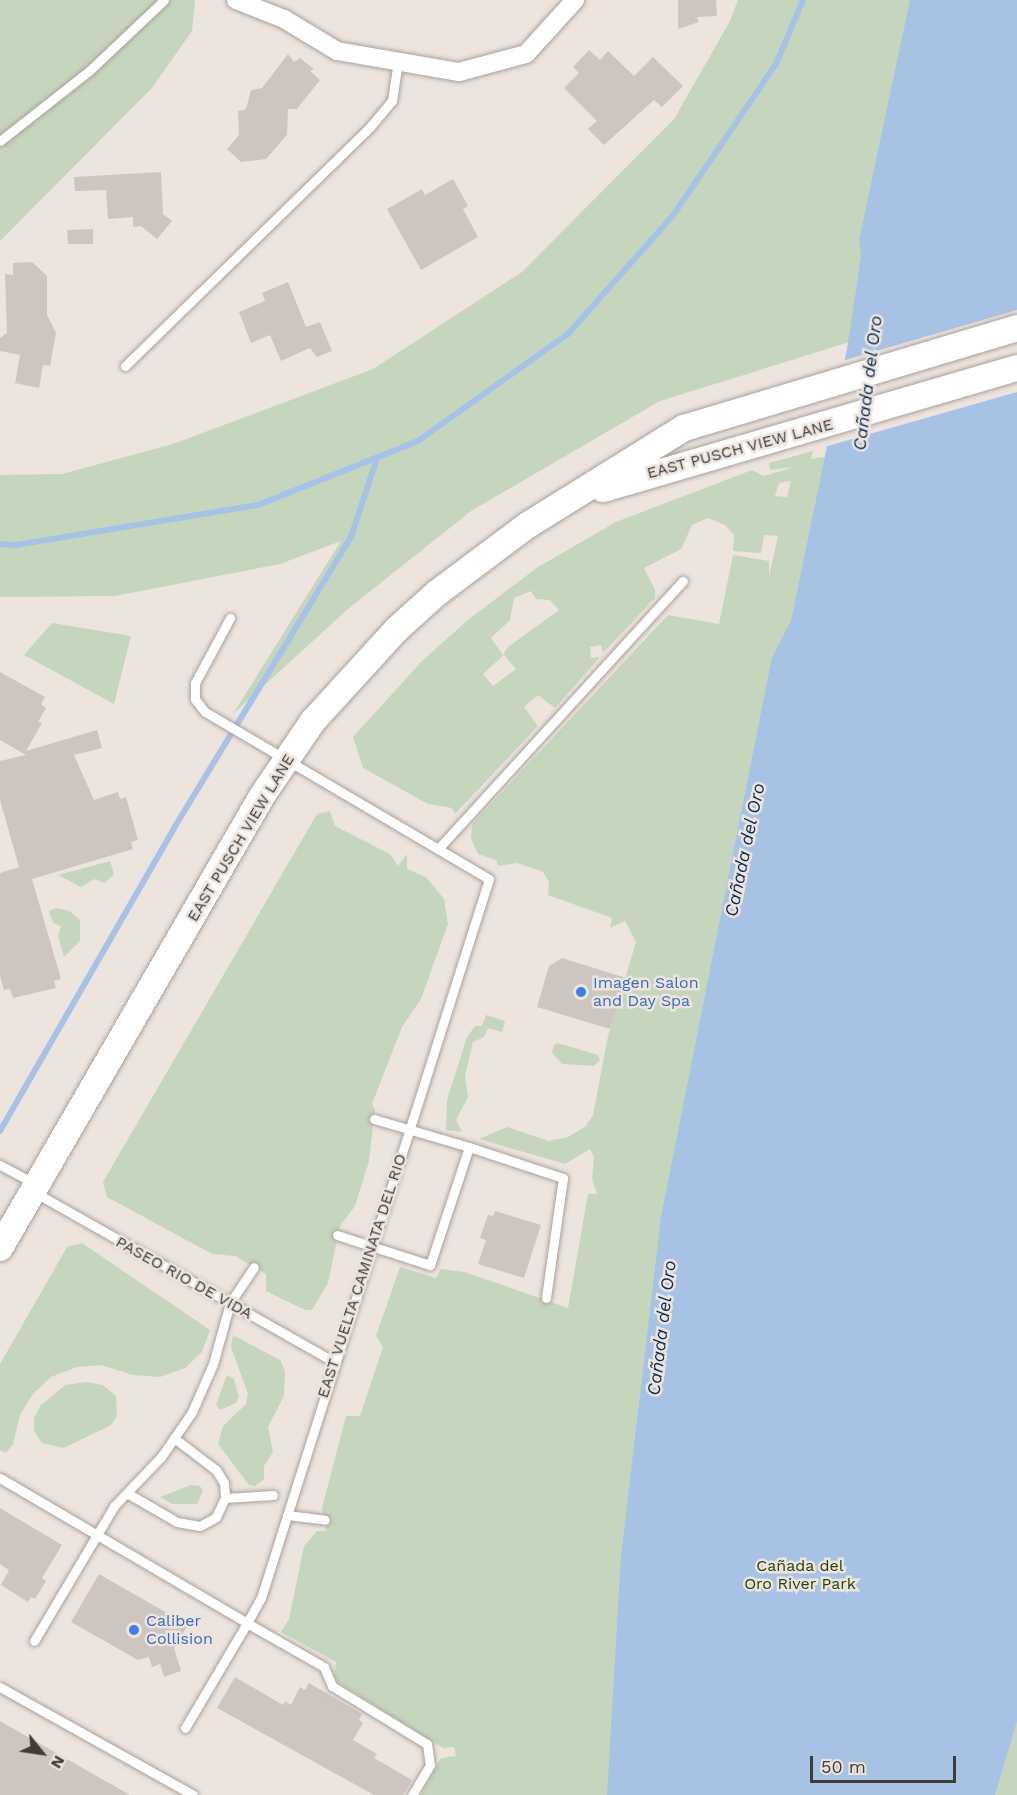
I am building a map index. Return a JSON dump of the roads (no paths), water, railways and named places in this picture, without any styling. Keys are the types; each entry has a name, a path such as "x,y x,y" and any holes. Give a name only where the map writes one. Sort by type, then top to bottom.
{"main road":[{"name":"EAST PUSCH VIEW LANE","path":"0,1248 286,760 336,695 396,630 483,558 636,454 684,428 1017,328"},
{"name":"EAST PUSCH VIEW LANE","path":"568,502 667,468 772,442 1017,368"}],"street":[{"path":"236,0 284,19 337,51 459,72 526,54 575,0"}],"lane":[{"path":"0,141 89,71 164,0"},
{"path":"125,366 369,128 392,101 398,61"},
{"path":"438,849 683,581"},
{"name":"EAST VUELTA CAMINATA DEL RIO","path":"185,1728 261,1598 370,1245 411,1129 489,879 215,720 195,699 195,684 230,618"},
{"path":"374,1119 564,1178 546,1298"},
{"path":"337,1235 430,1265 469,1147"},
{"name":"PASEO RIO DE VIDA","path":"0,1165 36,1189 334,1362"},
{"path":"34,1641 97,1535 127,1493 174,1438 192,1412 213,1364 230,1303 254,1267"},
{"path":"127,1493 177,1522 200,1526 216,1517 225,1498 224,1483 216,1470 174,1438"},
{"path":"0,1478 324,1667 332,1686 427,1744 429,1765 412,1795"},
{"path":"225,1498 273,1496"},
{"path":"287,1515 325,1520"},
{"path":"0,1687 193,1795"}],"water":[{"name":"Cañada del Oro River Park","path":"910,0 1017,0 1017,1721 995,1795 607,1795 621,1556 661,1217 772,657 791,621 847,349 861,256 859,240"}],"waterway":[{"path":"0,544 16,545 258,505 418,441 568,334 674,214 776,64 803,0"},
{"path":"0,1131 174,828 351,537 376,461"}],"place":[{"name":"Imagen Salon and Day Spa","path":"581,992"},
{"name":"Caliber Collision","path":"134,1630"}],"water label":[{"name":"Cañada del Oro","path":"868,383"},
{"name":"Cañada del Oro","path":"745,850"},
{"name":"Cañada del Oro","path":"662,1328"}]}
